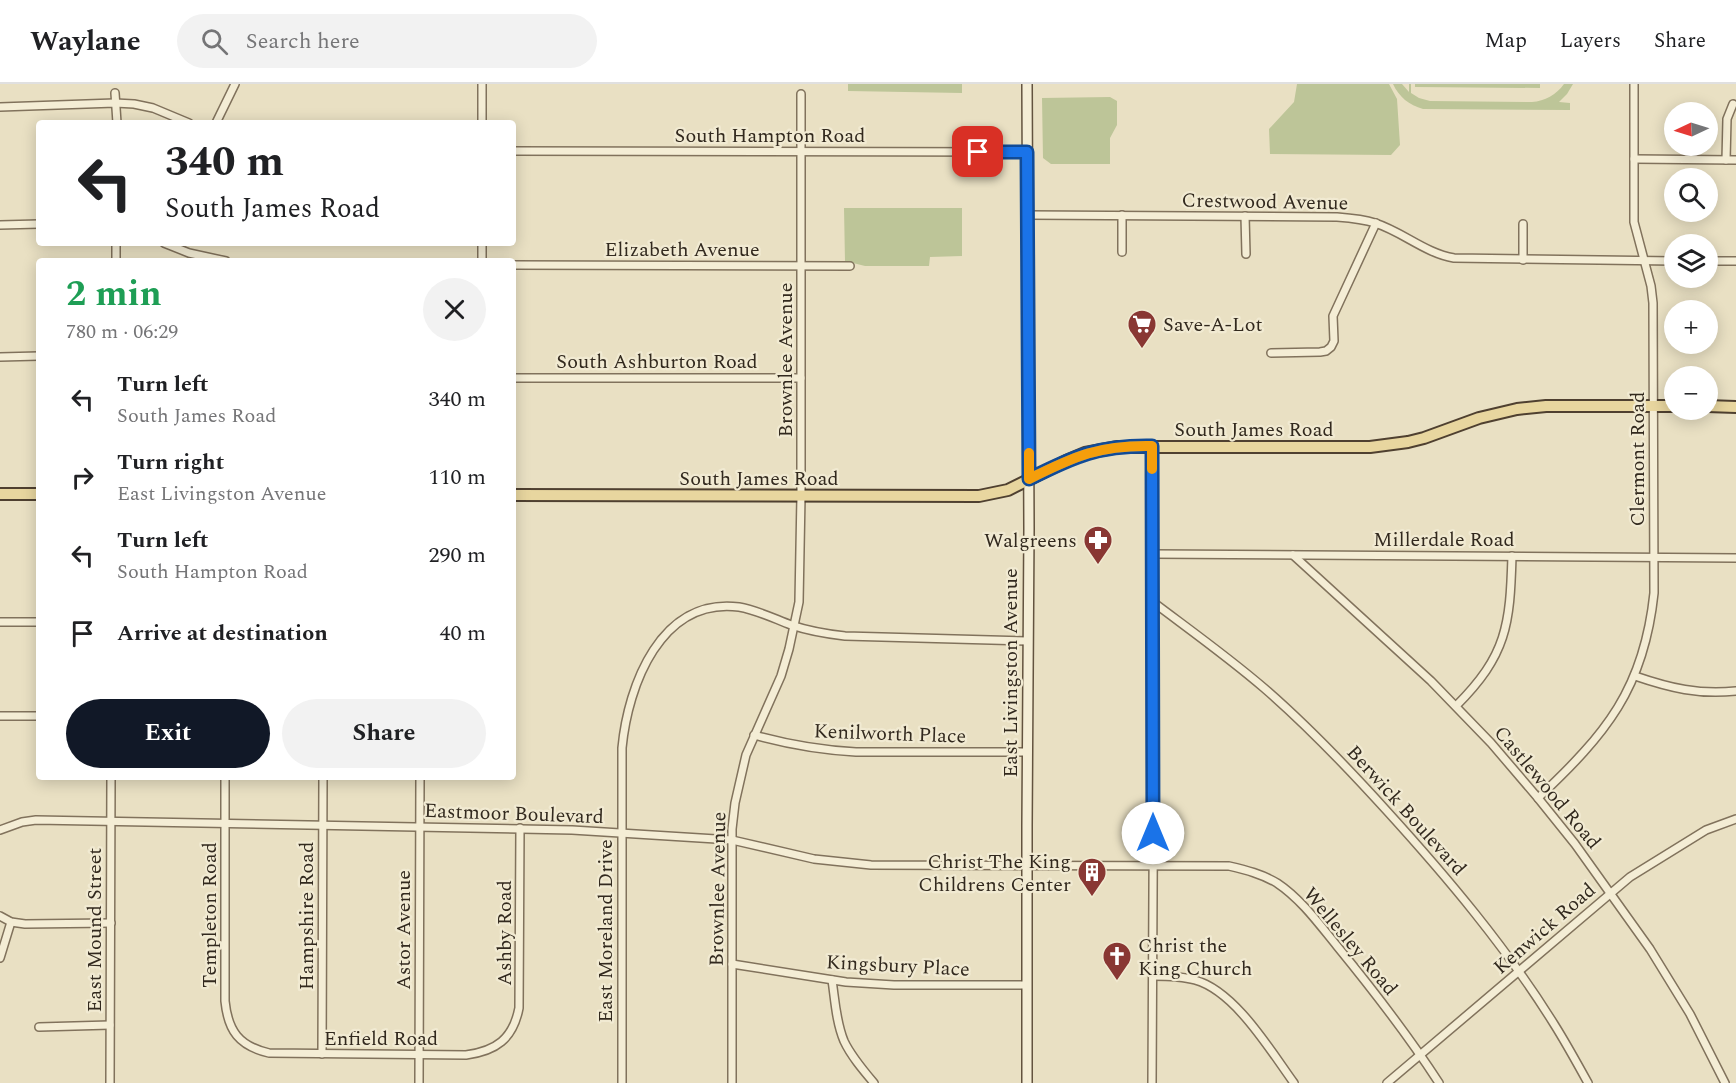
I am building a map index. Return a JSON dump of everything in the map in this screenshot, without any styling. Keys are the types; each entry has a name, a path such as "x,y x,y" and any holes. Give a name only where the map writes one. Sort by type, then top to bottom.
{"main road":[{"name":"East Livingston Avenue","path":"1027,84 1029,479 1027,1083"},
{"name":"South James Road","path":"516,495 979,496 1008,490 1085,453 1118,447 1381,447 1424,438 1479,418 1517,409 1546,406 1664,406"},
{"path":"1718,406 1736,407"},
{"path":"0,494 36,494"}],"street":[{"path":"217,120 235,84"},
{"path":"482,84 482,120"},
{"name":"Clermont Road","path":"1538,798 1601,734 1620,705 1635,676 1651,619 1654,593 1653,303 1651,286 1634,222 1634,84"},
{"path":"115,93 117,120"},
{"name":"Brownlee Avenue","path":"732,1083 732,840 735,803 746,755 781,676 795,626 800,591 801,94"},
{"path":"0,107 134,104 153,108 182,120"},
{"path":"1726,160 1727,119 1733,104"},
{"name":"South Hampton Road","path":"516,151 1027,152"},
{"path":"1634,159 1736,160"},
{"name":"Crestwood Avenue","path":"1028,215 1337,217 1376,223 1441,256 1470,260 1664,261"},
{"path":"1122,215 1122,252"},
{"path":"1245,216 1246,254"},
{"path":"1271,353 1320,352 1331,347 1334,341 1333,316 1376,223"},
{"path":"0,225 36,224"},
{"path":"1523,224 1523,260"},
{"path":"172,246 212,258"},
{"path":"1718,261 1736,261"},
{"name":"Elizabeth Avenue","path":"516,265 850,266"},
{"path":"0,357 36,356"},
{"name":"South Ashburton Road","path":"516,378 801,378"},
{"path":"1152,446 1152,1083"},
{"name":"Millerdale Road","path":"1153,554 1736,558"},
{"name":"Castlewood Road","path":"1293,555 1406,657 1456,706 1538,798 1575,844 1650,949 1690,1014 1725,1083"},
{"path":"1456,706 1475,686 1501,645 1511,597 1512,556"},
{"name":"Berwick Boulevard","path":"1153,602 1263,687 1328,747 1459,892 1554,1023 1588,1083"},
{"name":"East Moreland Drive","path":"622,1083 622,748 628,706 640,673 658,643 687,617 700,611 720,607 748,609 820,633 853,637 1028,641"},
{"path":"0,622 36,622"},
{"path":"1635,676 1660,685 1696,693 1736,691"},
{"path":"0,716 36,716"},
{"name":"Kenilworth Place","path":"754,735 786,744 828,751 1028,752"},
{"name":"East Mound Street","path":"110,1083 111,780"},
{"name":"Templeton Road","path":"225,780 225,1000 230,1026 238,1038 248,1045"},
{"name":"Hampshire Road","path":"322,780 322,1054"},
{"name":"Astor Avenue","path":"419,1083 420,780"},
{"name":"Kenwick Road","path":"1388,1083 1630,877 1706,830 1736,819"},
{"name":"Eastmoor Boulevard","path":"0,830 22,822 36,820 520,828 732,840 814,859 871,865 1027,865"},
{"name":"Ashby Road","path":"508,1035 517,1018 520,999 520,828"},
{"name":"Wellesley Road","path":"1027,865 1230,866 1264,876 1277,883 1307,910 1372,988 1439,1083"},
{"path":"0,916 11,922 25,924 111,923"},
{"path":"0,958 11,922"},
{"name":"Kingsbury Place","path":"732,964 832,980 894,985 1027,985"},
{"path":"1153,976 1180,976 1196,980 1226,996 1238,1008 1294,1083"},
{"path":"832,980 844,1040 874,1083"},
{"path":"39,1027 110,1025"},
{"name":"Enfield Road","path":"248,1045 269,1053 466,1055 496,1047 508,1035"}],"green space":[{"path":"848,84 962,84 962,93 848,91"},
{"path":"1297,84 1389,84 1397,99 1400,145 1391,155 1270,154 1269,129 1294,102"},
{"path":"1393,84 1402,84 1409,92 1409,84 1411,84 1411,93 1430,101 1532,102 1550,97 1564,84 1573,84 1559,102 1570,103 1570,110 1423,109 1405,100"},
{"path":"1415,84 1540,84 1540,88 1415,87"},
{"path":"1110,97 1117,101 1117,125 1110,138 1110,164 1051,164 1043,158 1042,98"},
{"path":"844,208 962,208 962,256 930,257 929,266 865,266 845,261"}],"slow traffic":[{"path":"1029,453 1029,479 1085,453 1118,447 1152,446 1152,469"}],"place":[{"name":"Save-A-Lot","path":"1142,350"},
{"name":"Walgreens","path":"1098,566"},
{"name":"Christ The King Childrens Center","path":"1092,898"},
{"name":"Christ the King Church","path":"1117,982"}],"route":[{"path":"978,152 1027,152 1029,479 1085,453 1118,447 1152,446 1153,833"}]}
